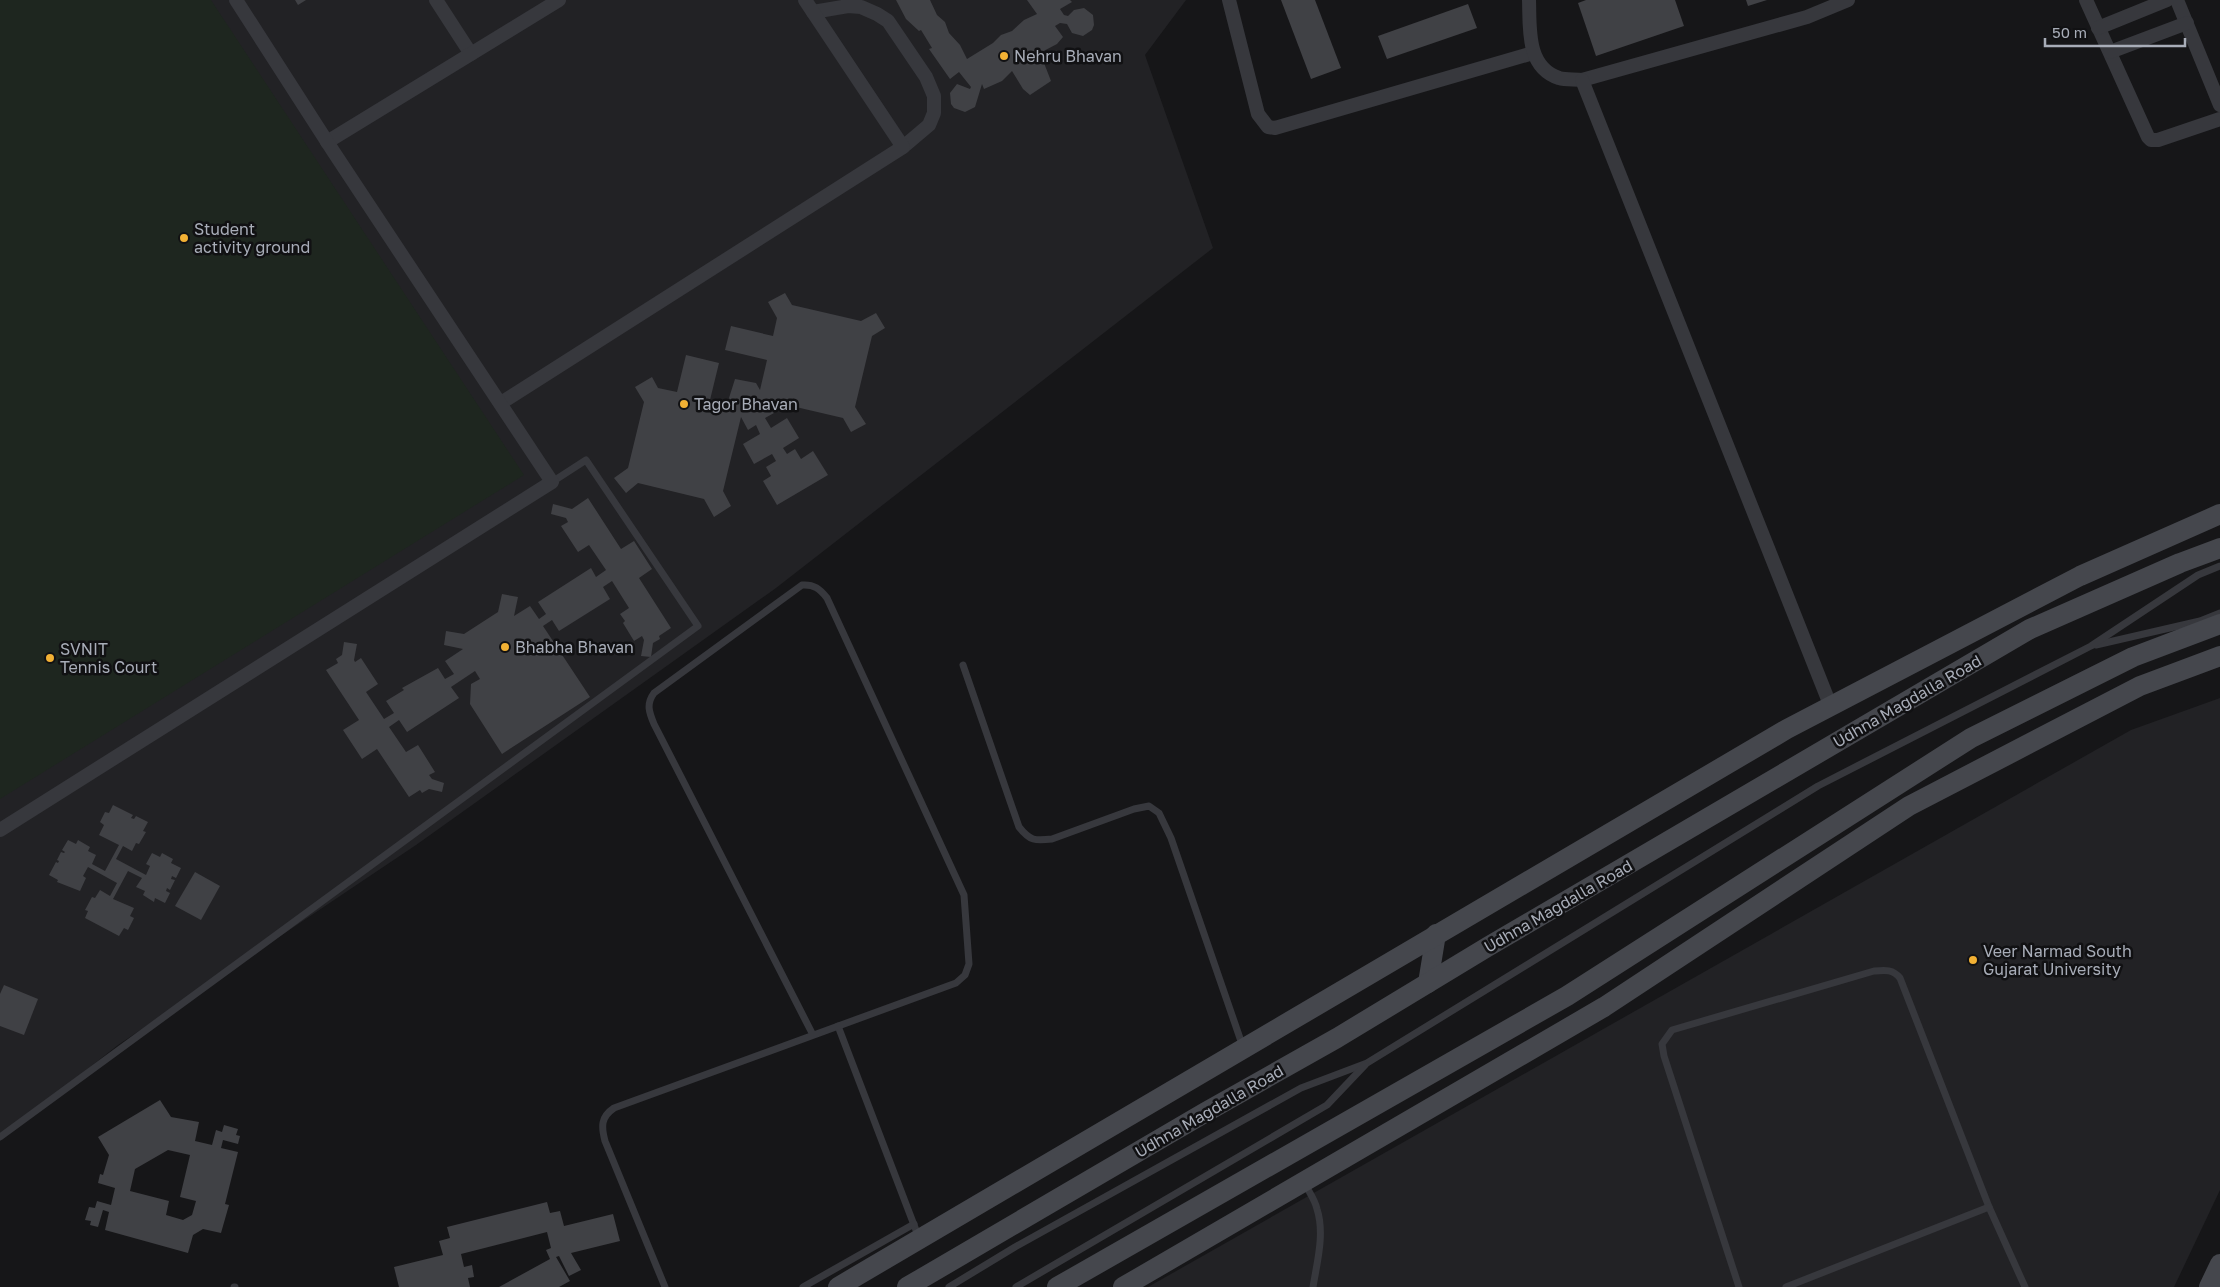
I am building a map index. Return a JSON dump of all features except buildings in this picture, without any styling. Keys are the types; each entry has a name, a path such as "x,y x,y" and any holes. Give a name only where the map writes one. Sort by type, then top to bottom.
{"main road":[{"path":"838,1287 917,1231 1243,1048 1787,729 2080,576 2220,514"},
{"name":"Udhna Magdalla Road","path":"907,1287 1206,1112 1337,1038 1489,946 2030,629 2180,563 2220,548"},
{"path":"1057,1287 1567,996 1971,738 2133,657 2220,624"},
{"path":"1122,1287 1604,1007 1909,806 2140,686 2220,656"},
{"path":"1428,983 1436,934"},
{"path":"2209,1287 2220,1264"}],"street":[{"path":"0,830 552,482 327,142 236,0"},
{"path":"436,0 471,54"},
{"path":"327,142 560,0"},
{"path":"805,0 902,147"},
{"path":"1229,0 1258,114 1268,127 1275,128 1533,53"},
{"path":"1529,0 1533,53 1542,68 1559,78 1582,80 1807,17 1847,0"},
{"path":"2086,0 2151,140 2158,140 2220,119"},
{"path":"2098,28 2167,0"},
{"path":"2177,0 2220,105"},
{"path":"501,403 902,147 929,125 934,114 934,96 926,77 888,22 877,14 861,8 848,6 813,12"},
{"path":"2110,52 2187,23"},
{"path":"1582,80 1831,706"}],"lane":[{"path":"0,1137 698,626 586,460 552,482"},
{"path":"949,1287 1015,1247 1301,1088 1367,1063 1818,786 2091,646 2198,575 2220,566"},
{"path":"665,1287 605,1141 602,1122 606,1114 614,1108 956,984 965,976 969,964 967,909 958,880 827,598 821,590 811,584 802,585 654,693 649,701 648,711 813,1035"},
{"path":"2091,646 2200,621 2220,613"},
{"path":"963,665 1019,827 1028,838 1038,841 1052,838 1134,809 1149,806 1159,813 1168,831 1243,1048"},
{"path":"1739,1287 1664,1056 1662,1044 1672,1030 1874,971 1886,970 1895,972 1900,978 1989,1207 2025,1287"},
{"path":"803,1287 917,1231 838,1026"},
{"path":"1016,1287 1327,1104 1367,1063"},
{"path":"1304,1181 1317,1206 1320,1221 1321,1236 1313,1287"},
{"path":"1786,1287 1989,1207"}],"shaded area":[{"path":"0,0 1186,0 1145,55 1213,248 776,588 416,845 118,1045 0,1138"},
{"name":"Student activity ground","path":"0,0 211,0 524,475 0,799"},
{"name":"Veer Narmad South Gujarat University","path":"2220,698 2220,1190 2174,1287 1148,1287 2131,730"}],"place":[{"name":"Nehru Bhavan","path":"1004,56"},
{"name":"Student activity ground","path":"184,238"},
{"name":"Tagor Bhavan","path":"684,404"},
{"name":"Bhabha Bhavan","path":"505,647"},
{"name":"SVNIT Tennis Court","path":"50,658"},
{"name":"Veer Narmad South Gujarat University","path":"1973,960"}]}
